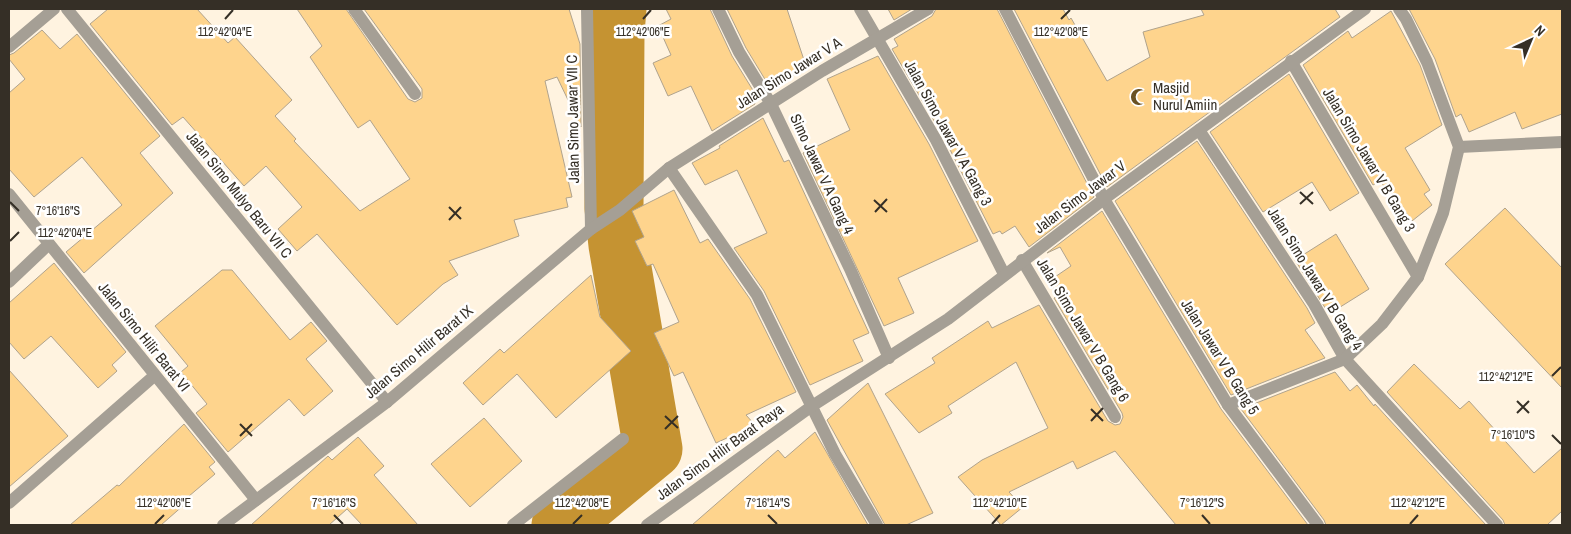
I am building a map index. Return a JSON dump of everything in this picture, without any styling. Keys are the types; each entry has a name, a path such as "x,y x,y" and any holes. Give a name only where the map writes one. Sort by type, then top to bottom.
{"street":[{"path":"9,46 54,9"},
{"name":"Jalan Simo Mulyo Baru VII C","path":"67,9 386,402"},
{"path":"354,9 415,94"},
{"name":"Jalan Simo Jawar VII C","path":"587,9 596,225"},
{"name":"Simo Jawar V A Gang 4","path":"718,9 739,52 771,104 851,271 889,358"},
{"name":"Jalan Simo Jawar V A Gang 3","path":"860,9 936,140 1004,274"},
{"name":"Jalan Simo Jawar V A","path":"633,200 669,168 876,39 928,9"},
{"name":"Jalan Jawar V B Gang 5","path":"1004,9 1104,199 1228,405 1318,525"},
{"name":"Jalan Simo Jawar V","path":"812,406 889,358 948,318 1104,199 1291,61 1365,9"},
{"path":"1228,405 1345,359 1382,324 1418,277 1443,213 1459,147 1427,62 1406,18 1399,9"},
{"name":"Jalan Simo Jawar V B Gang 3","path":"1291,61 1418,277"},
{"name":"Jalan Simo Jawar V B Gang 4","path":"1199,130 1314,304 1345,359 1497,525"},
{"path":"1459,147 1562,142"},
{"path":"669,168 757,295 835,454 877,525"},
{"name":"Jalan Simo Hilir Barat VI","path":"9,194 256,500"},
{"name":"Jalan Simo Hilir Barat IX","path":"223,525 386,402 596,225 633,200"},
{"path":"9,282 49,244"},
{"name":"Jalan Simo Jawar V B Gang 6","path":"1022,260 1115,417"},
{"path":"9,503 154,376"},
{"name":"Jalan Simo Hilir Barat Raya","path":"647,525 812,406"},
{"path":"513,525 623,439"}],"building":[{"path":"108,9 197,9 228,43 235,37 292,100 275,116 296,139 294,141 360,211 410,179 370,120 358,128 310,57 322,46 297,9 346,9 408,99 415,102 422,98 422,89 364,9 569,9 580,44 581,127 557,77 545,81 572,197 566,198 568,207 514,220 519,236 449,261 458,275 443,284 397,325 317,234 297,251 278,229 302,207 266,166 244,186 183,117 172,125 90,24"},
{"path":"666,9 710,9 732,56 754,92 751,94 755,104 712,131 691,86 668,96 653,63 671,55 658,26 671,19"},
{"path":"727,9 787,9 807,69 769,86 746,48"},
{"path":"888,9 912,9 894,20"},
{"path":"936,9 997,9 1094,197 1029,247 1015,226 1002,234 1000,231 993,234 943,136 892,49 898,46 894,39 932,16"},
{"path":"1014,9 1063,9 1069,20 1071,18 1107,81 1150,57 1143,32 1204,15 1201,9 1335,9 1340,17 1107,187"},
{"path":"1409,9 1562,9 1562,114 1522,129 1515,112 1469,132 1461,114 1456,117 1435,59"},
{"path":"1391,11 1420,65 1442,125 1405,148 1430,190 1424,194 1432,205 1412,221 1388,188 1386,189 1380,181 1373,185 1303,65 1348,31 1352,38"},
{"path":"42,30 60,49 77,34 160,136 140,153 173,193 84,273 66,252 122,205 82,157 34,197 9,169 9,93 25,79 9,59 9,55"},
{"path":"878,56 929,144 978,241 898,278 914,313 884,326 803,153 850,130 827,79"},
{"path":"1289,74 1359,193 1330,211 1312,182 1263,212 1210,132"},
{"path":"763,118 784,162 789,160 869,333 853,340 863,361 810,385 764,291 734,248 767,233 737,170 705,185 692,163 720,148 719,146"},
{"path":"1197,141 1307,308 1315,323 1305,330 1325,358 1231,395 1115,201"},
{"path":"674,190 700,243 708,239 750,299 796,392 746,415 755,425 716,443 683,372 674,376 654,333 679,322 653,264 647,266 635,241 644,237 632,211"},
{"path":"1505,208 1562,268 1562,388 1445,264"},
{"path":"1102,211 1221,409 1308,525 1176,525 1115,451 1077,469 1073,461 1009,492 1023,507 1001,525 958,477 982,460 1048,428 1016,362 948,406 952,413 919,433 885,394 935,363 932,358 988,321 992,328 1039,305 1108,421 1115,425 1120,424 1123,417 1122,413 1054,298 1058,296 1049,281 1071,266 1060,247 1047,253"},
{"path":"1336,234 1369,289 1329,314 1295,260"},
{"path":"54,263 126,352 112,365 117,371 98,388 51,336 24,359 9,342 9,303"},
{"path":"222,270 232,270 290,340 311,322 327,341 306,359 333,391 304,416 289,399 228,452 196,413 207,404 181,372 188,366 155,326"},
{"path":"591,275 600,317 631,351 556,418 517,374 483,405 463,383 500,349 504,353"},
{"path":"1414,364 1460,409 1469,401 1534,473 1562,448 1562,511 1547,525 1505,525 1503,520 1387,392"},
{"path":"9,370 68,436 9,487"},
{"path":"1335,372 1350,391 1357,385 1374,406 1375,404 1486,525 1326,525 1241,409"},
{"path":"868,383 933,513 906,525 885,525 827,420"},
{"path":"484,418 522,461 470,507 431,464"},
{"path":"184,424 215,462 209,467 215,474 182,502 185,504 161,525 70,525 117,485 119,486"},
{"path":"815,432 868,525 692,525 778,450 785,458"},
{"path":"358,437 384,466 374,475 418,525 362,525 347,509 329,525 251,525 328,456 332,460"}],"waterway":[{"path":"561,525 653,449 618,245 614,208 615,32 617,9"}],"place":[{"name":"Masjid Nurul Amiin","path":"1139,97"}]}
